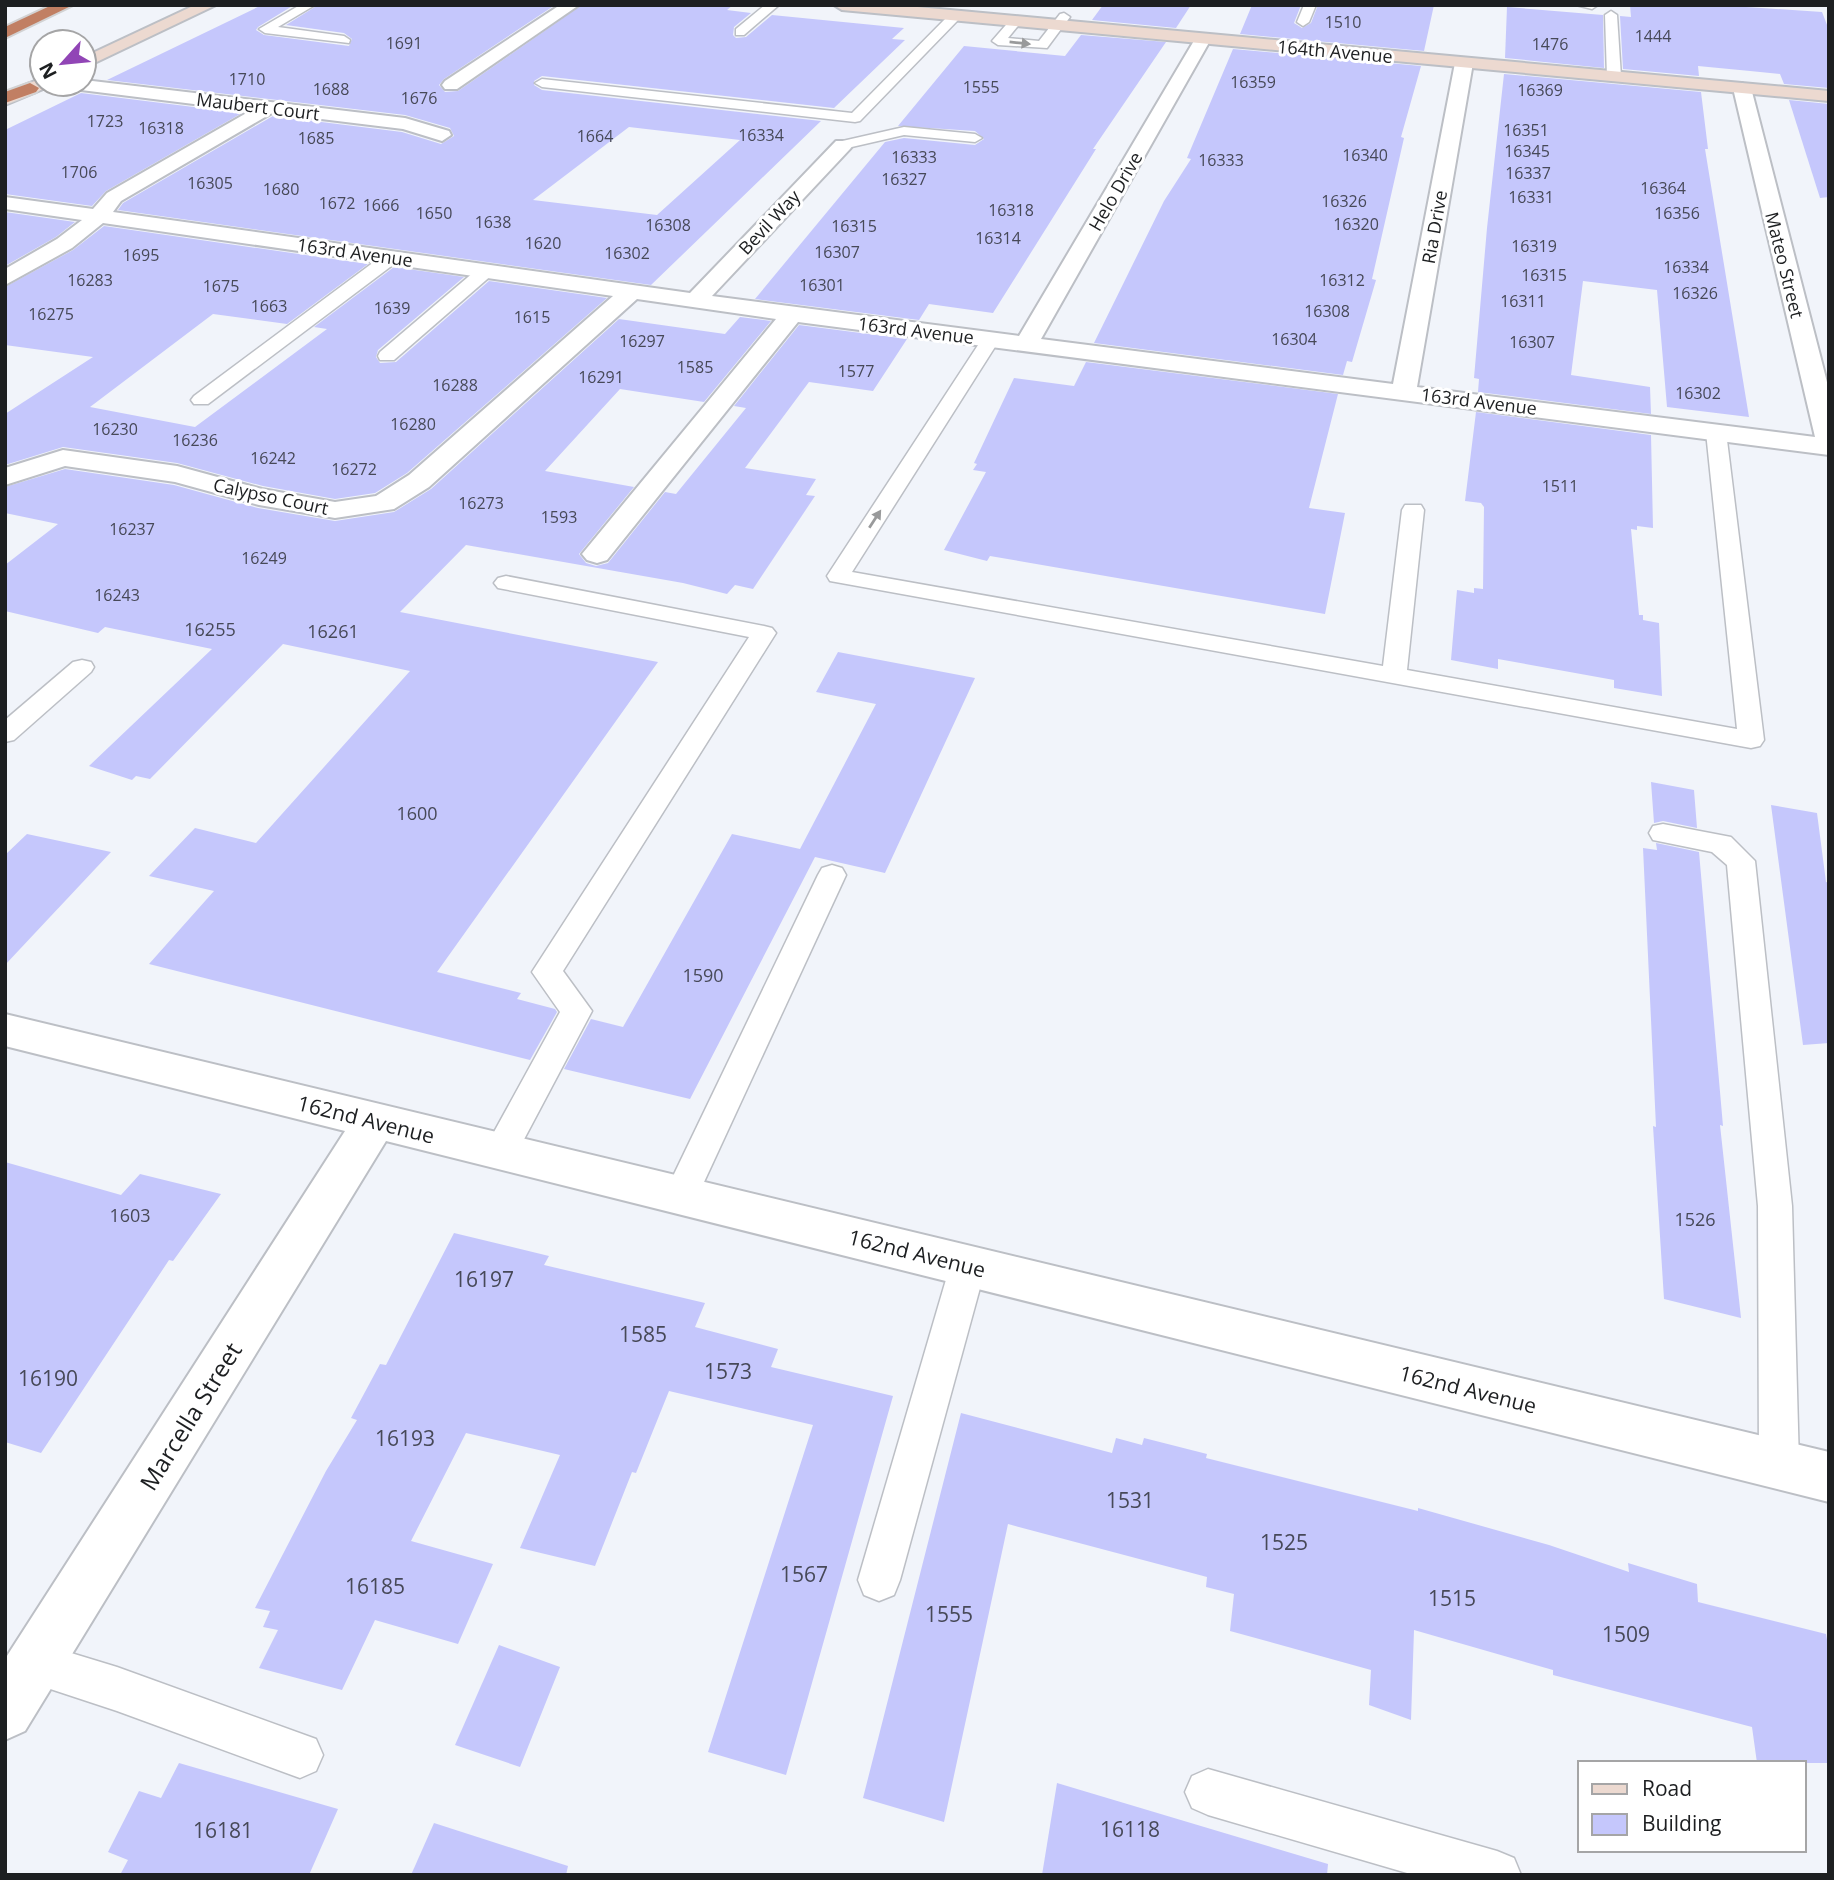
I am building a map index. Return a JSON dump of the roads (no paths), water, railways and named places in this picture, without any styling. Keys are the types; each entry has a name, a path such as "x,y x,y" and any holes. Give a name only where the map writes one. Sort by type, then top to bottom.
{"highway":[{"path":"5,33 65,5"}],"street":[{"path":"98,56 208,5"},
{"path":"451,85 571,5"},
{"name":"164th Avenue","path":"842,5 1061,21 1203,39 1299,34 1464,63 1829,96"},
{"name":"Helo Drive","path":"1027,343 1203,39"},
{"name":"Ria Drive","path":"1405,391 1464,63"},
{"name":"Maubert Court","path":"98,87 405,124 442,135"},
{"path":"5,99 28,89"},
{"name":"Mateo Street","path":"1742,89 1829,444"},
{"path":"5,278 81,234 101,216 114,197 270,107"},
{"name":"Bevil Way","path":"696,300 843,145"},
{"name":"163rd Avenue","path":"5,202 792,314 1716,432 1829,444"},
{"name":"Calypso Court","path":"5,477 63,458 177,474 259,497 335,510 384,503 419,481 632,291"},
{"path":"597,554 792,314"},
{"name":"162nd Avenue","path":"5,1030 1829,1477"},
{"name":"Marcella Street","path":"5,1712 374,1121"}],"lane":[{"path":"309,5 265,29 344,40"},
{"path":"740,32 773,5"},
{"path":"1299,34 1310,5"},
{"path":"1582,5 1592,5"},
{"path":"542,83 855,118 961,13"},
{"path":"1611,15 1614,77"},
{"path":"1015,18 998,41 1042,45 1061,21"},
{"path":"843,145 904,131 975,138"},
{"path":"201,400 392,257"},
{"path":"387,356 487,270"},
{"path":"990,339 838,576 1751,740 1716,432"},
{"path":"1394,676 1413,510"},
{"path":"500,1152 576,1011 547,972 764,633 506,583"},
{"path":"5,734 82,667"},
{"path":"1663,833 1721,844 1741,861 1774,1206 1779,1464"},
{"path":"681,1195 832,875"},
{"path":"878,1580 968,1266"},
{"path":"35,1664 117,1689 300,1755"},
{"path":"1208,1792 1497,1875"}]}
